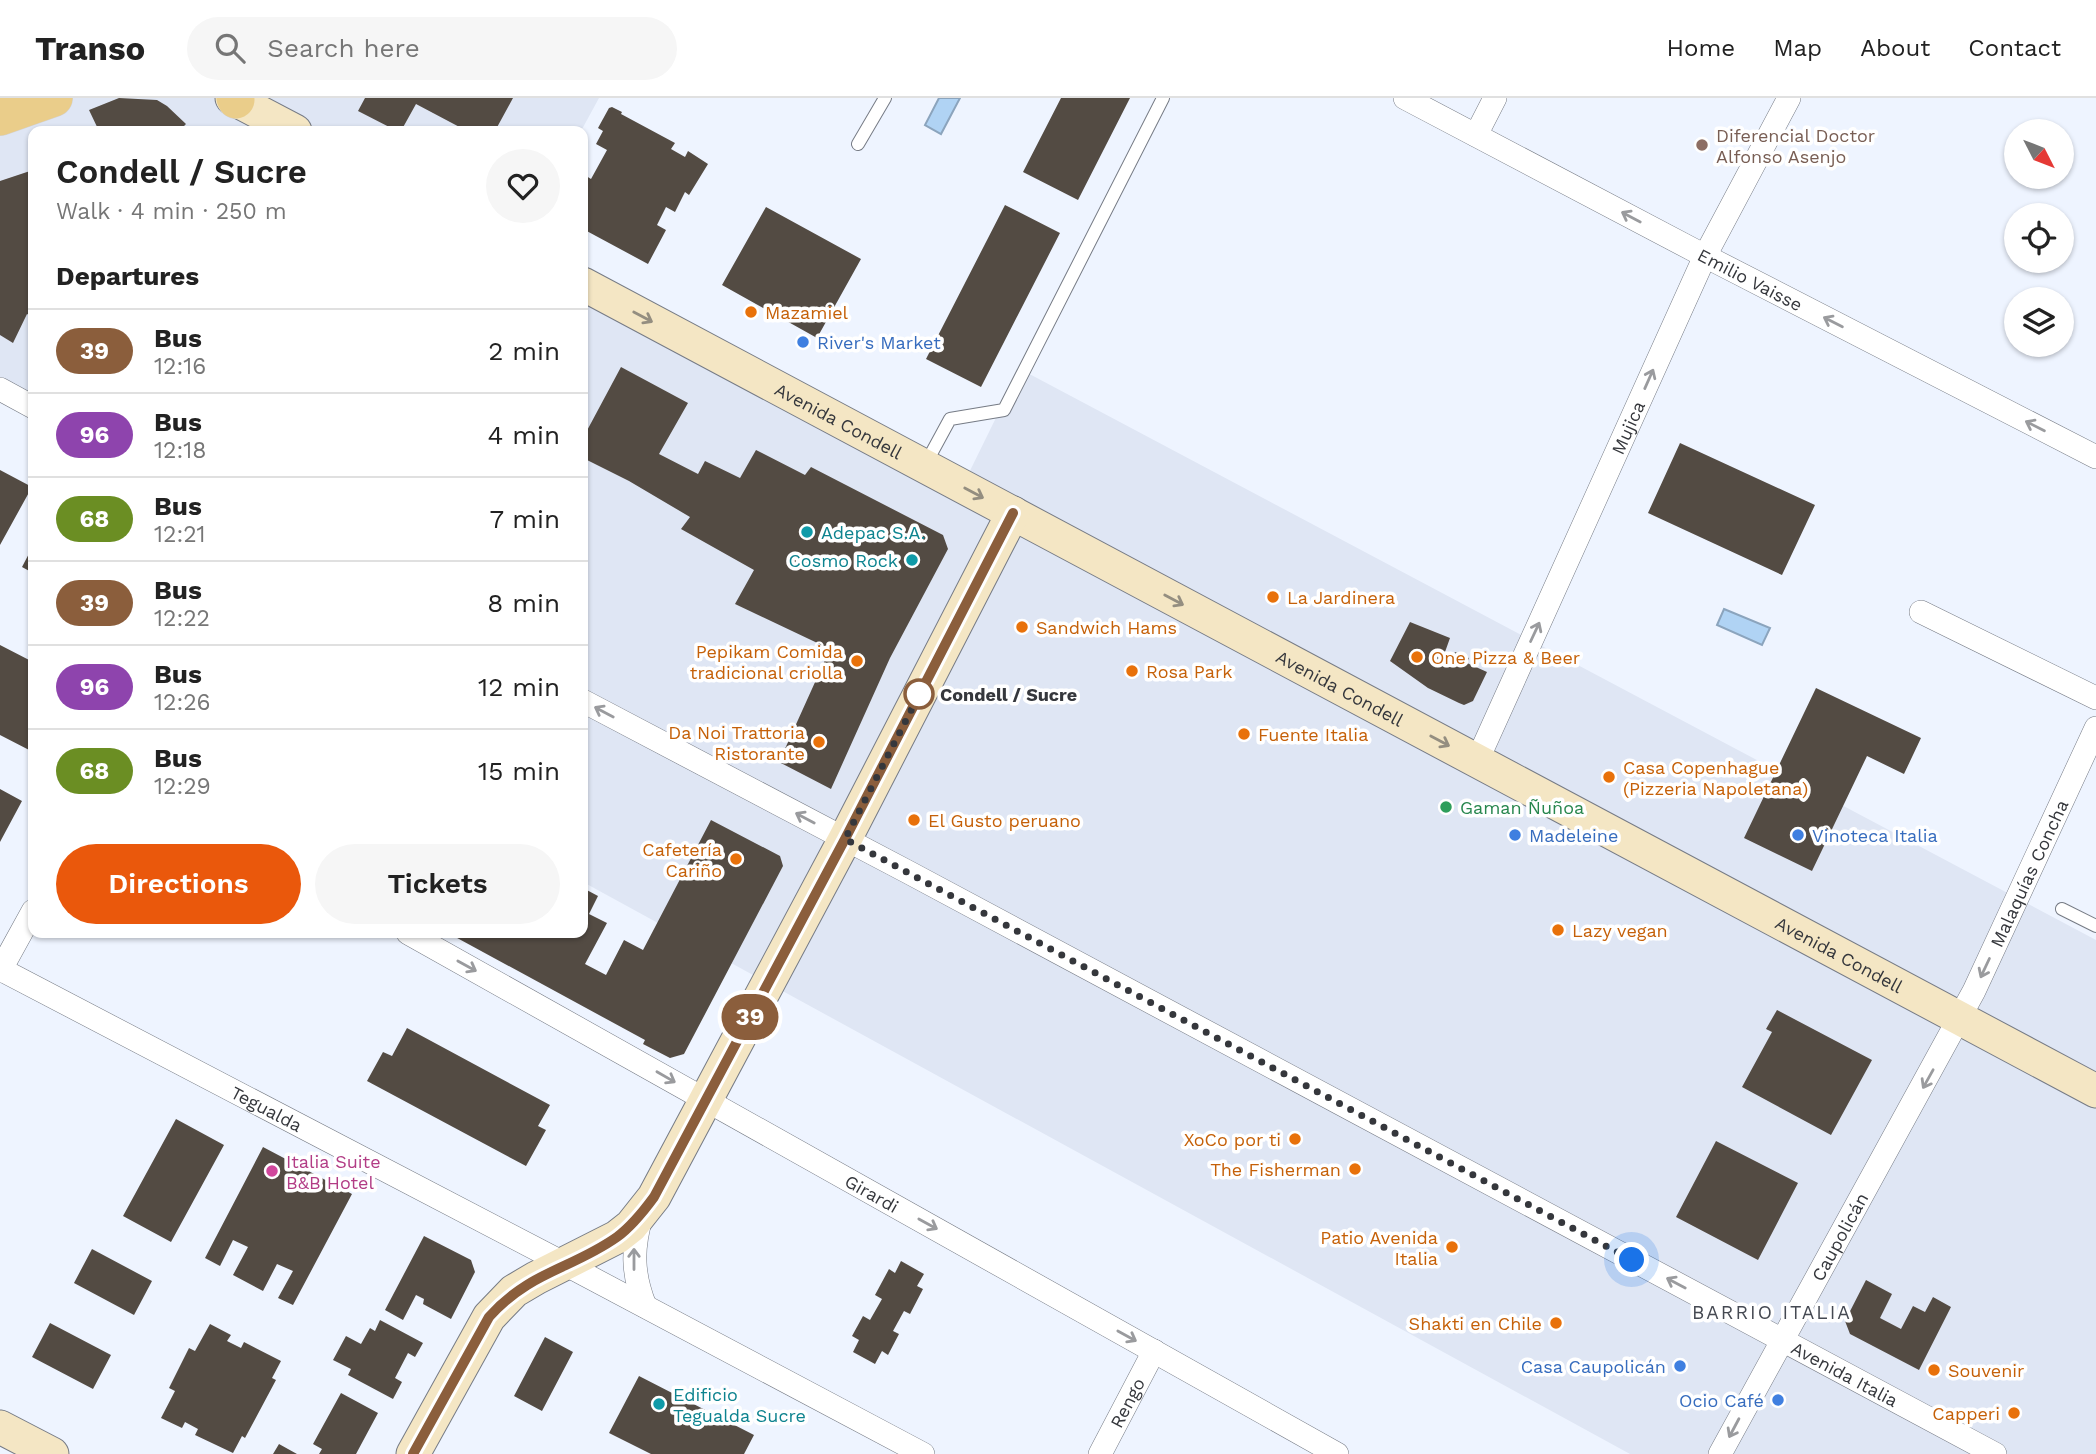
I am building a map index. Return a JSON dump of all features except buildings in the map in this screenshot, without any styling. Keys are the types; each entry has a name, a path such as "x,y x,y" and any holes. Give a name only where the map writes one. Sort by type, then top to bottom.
{"main road":[{"path":"0,117 54,98"}],"street":[{"name":"Emilio Vaisse","path":"1405,98 2096,457"},
{"path":"1476,135 1495,98"},
{"name":"Mujica","path":"1477,761 1705,256 1789,98"},
{"path":"234,99 285,126"},
{"name":"Avenida Condell","path":"588,287 2096,1091"},
{"path":"0,388 28,404"},
{"path":"413,1454 489,1317 514,1292 617,1237 643,1212 660,1186 845,839 1013,513"},
{"path":"1921,612 2096,698"},
{"name":"Avenida Italia","path":"588,704 1995,1454"},
{"name":"Malaquías Concha","path":"1960,1018 2096,728"},
{"path":"0,970 28,920"},
{"name":"Girardi","path":"417,938 1338,1454"},
{"name":"Tegualda","path":"0,970 923,1454"},
{"name":"Caupolicán","path":"1720,1454 1960,1018"},
{"path":"643,1212 633,1259 636,1283 645,1306"},
{"name":"Rengo","path":"1100,1454 1154,1351"},
{"path":"0,1427 36,1450"}],"lane":[{"path":"858,144 885,98"},
{"path":"924,467 950,419 1004,410 1163,98"},
{"path":"2062,909 2096,926"}],"shaded area":[{"path":"0,98 599,98 584,126 28,126 28,405 0,390"},
{"path":"588,283 961,489 1020,369 2096,940 2096,1454 1630,1454 588,885"}],"water":[{"path":"939,98 960,98 941,134 925,125"},
{"path":"1724,609 1770,628 1762,645 1717,625"}],"bus line":[{"name":"39","path":"413,1454 489,1317 502,1303 536,1278 617,1237 631,1226 654,1197 845,839 1013,513"}],"place":[{"name":"Diferencial Doctor Alfonso Asenjo","path":"1702,145"},
{"name":"Mazamiel","path":"751,312"},
{"name":"River's Market","path":"803,342"},
{"name":"Adepac S.A.","path":"807,532"},
{"name":"Cosmo Rock","path":"912,560"},
{"name":"La Jardinera","path":"1273,597"},
{"name":"Sandwich Hams","path":"1022,627"},
{"name":"One Pizza & Beer","path":"1417,657"},
{"name":"Pepikam Comida tradicional criolla","path":"857,661"},
{"name":"Rosa Park","path":"1132,671"},
{"name":"Condell / Sucre","path":"919,694"},
{"name":"Fuente Italia","path":"1244,734"},
{"name":"Da Noi Trattoria Ristorante","path":"819,742"},
{"name":"Casa Copenhague (Pizzeria Napoletana)","path":"1609,777"},
{"name":"Gaman Ñuñoa","path":"1446,807"},
{"name":"El Gusto peruano","path":"914,820"},
{"name":"Madeleine","path":"1515,835"},
{"name":"Vinoteca Italia","path":"1798,835"},
{"name":"Cafetería Cariño","path":"736,859"},
{"name":"Lazy vegan","path":"1558,930"},
{"name":"XoCo por ti","path":"1295,1139"},
{"name":"The Fisherman","path":"1355,1169"},
{"name":"Italia Suite B&B Hotel","path":"272,1171"},
{"name":"Patio Avenida Italia","path":"1452,1247"},
{"name":"Shakti en Chile","path":"1556,1323"},
{"name":"Casa Caupolicán","path":"1680,1366"},
{"name":"Souvenir","path":"1934,1370"},
{"name":"Ocio Café","path":"1778,1400"},
{"name":"Edificio Tegualda Sucre","path":"659,1404"},
{"name":"Capperi","path":"2014,1413"}],"district":[{"name":"BARRIO ITALIA","path":"1772,1312"}],"route":[{"path":"919,694 921,691 845,839 1632,1260"}]}
